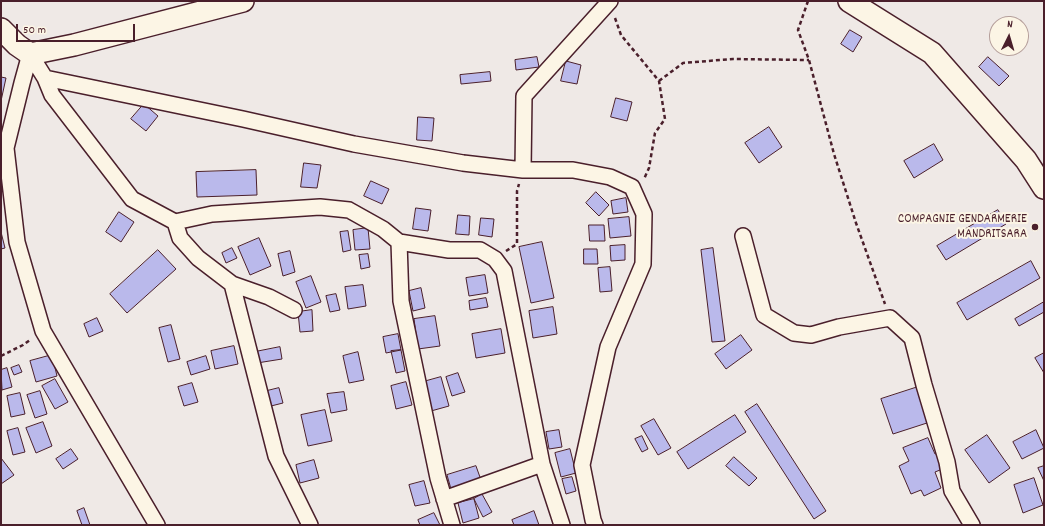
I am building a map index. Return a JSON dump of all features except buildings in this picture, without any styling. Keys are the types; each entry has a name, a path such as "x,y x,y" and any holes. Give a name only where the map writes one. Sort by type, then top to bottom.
{"main road":[{"path":"1,29 17,45 30,54 74,45 243,1"},
{"path":"849,1 932,53 1026,160 1044,188"}],"street":[{"path":"523,170 524,96 611,6"},
{"path":"30,54 45,78 52,95 132,199 175,222 212,214 320,208 349,210 384,229 399,242 449,250 480,250 495,259 504,271 542,464 562,525"},
{"path":"30,54 6,148 16,242 43,331 157,525"},
{"path":"45,78 243,119 354,144 463,163 523,170 573,170 610,178 632,187 644,214 643,264 608,347 582,465 595,525"},
{"path":"175,222 180,238 198,258 232,284 269,297 294,310"},
{"path":"743,236 764,315 794,333 811,335 839,327 890,318 912,338 924,385 947,462 952,491 972,525"},
{"path":"399,242 401,301 438,478 452,525"},
{"path":"232,284 276,456 310,525"},
{"path":"444,499 542,464"}],"path":[{"path":"808,1 798,30 809,60 834,154 856,223 890,318"},
{"path":"611,6 621,35 659,81 665,119 655,133 649,168 637,198"},
{"path":"659,81 684,63 733,58 809,60"},
{"path":"495,259 517,244 517,191 523,170"},
{"path":"1,356 23,345 43,331"}],"place":[{"name":"COMPAGNIE GENDARMERIE MANDRITSARA","path":"1035,227"}]}
